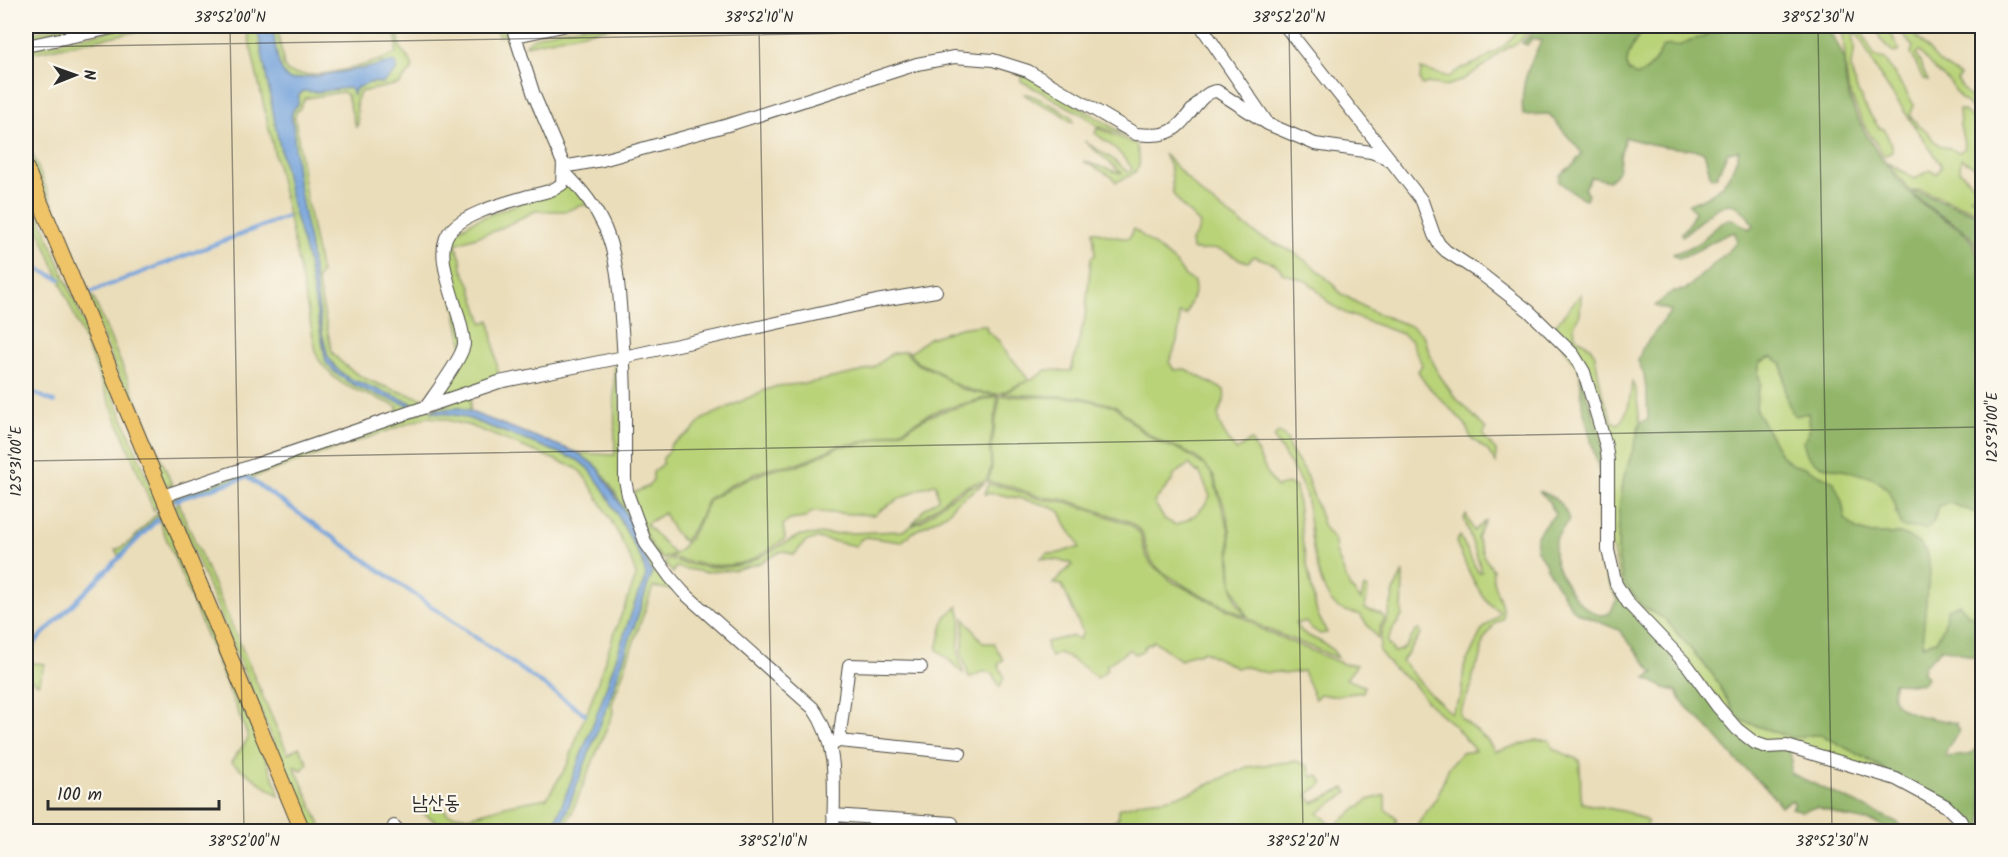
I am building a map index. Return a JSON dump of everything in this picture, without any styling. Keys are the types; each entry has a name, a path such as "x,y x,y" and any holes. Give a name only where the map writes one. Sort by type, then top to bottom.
{"main road":[{"path":"26,168 303,831"}],"street":[{"path":"26,46 122,26"},
{"path":"426,407 464,347 443,260 443,243 450,230 462,221 505,203 554,190 562,184 563,163 534,95 514,31 563,26"},
{"path":"1200,26 1268,124"},
{"path":"1285,26 1422,201 1439,244 1529,311 1580,363 1606,446 1608,550 1616,584 1628,603 1688,666 1728,720 1745,737 1767,747 1787,746 1875,772 1910,785 1946,806 1967,831"},
{"path":"564,170 728,125 917,64 954,57 993,60 1028,71 1136,134 1157,135 1175,129 1207,93 1217,91 1268,124 1315,144 1371,152 1392,162"},
{"path":"564,170 590,201 605,228 616,266 624,357 625,480 628,495 646,544 683,592 813,708 835,743"},
{"path":"163,496 499,382 624,357 876,301 936,291"},
{"path":"833,831 835,743 849,665 921,667"},
{"path":"835,743 960,753"},
{"path":"833,815 952,823"}],"green space":[{"path":"67,26 98,26 26,41 26,34"},
{"path":"134,26 163,26 26,54 26,49"},
{"path":"246,26 257,26 292,204 307,258 326,362 335,373 411,406 412,403 348,378 328,357 322,333 297,175 292,112 298,104 299,95 304,91 317,92 347,88 351,89 353,94 362,85 383,83 396,71 383,63 367,68 290,80 281,70 272,26 277,26 284,67 288,72 311,75 357,67 395,54 397,45 394,26 406,26 399,30 399,42 401,49 412,64 412,70 399,84 360,92 356,102 358,124 356,127 347,95 343,92 306,98 295,117 306,197 321,274 317,279 332,352 341,362 362,377 387,388 425,399 420,407 395,414 398,407 343,384 325,368 317,356 290,215"},
{"path":"496,26 507,26 558,160 558,172 509,40 506,39 505,34 498,36"},
{"path":"583,26 616,26 526,45 544,34"},
{"path":"1522,26 1534,26 1520,41 1500,52 1461,81 1446,86 1428,83 1422,85 1421,69 1449,77 1460,69 1481,61 1506,44"},
{"path":"1539,26 1645,26 1627,60 1628,70 1636,76 1646,71 1663,47 1682,45 1705,36 1713,26 1824,26 1841,52 1851,102 1875,148 1911,194 1962,231 1975,248 1982,279 1982,515 1949,503 1938,506 1934,521 1926,529 1902,527 1892,497 1877,481 1867,476 1814,462 1808,456 1803,442 1809,429 1808,413 1796,416 1792,411 1787,399 1782,364 1772,357 1760,362 1758,373 1761,384 1757,395 1756,410 1782,456 1793,465 1804,467 1834,482 1842,502 1845,519 1857,530 1872,534 1907,536 1920,544 1928,555 1930,574 1922,645 1936,641 1944,626 1947,609 1959,604 1970,616 1982,613 1982,659 1942,648 1924,666 1923,673 1927,677 1924,683 1894,683 1893,698 1903,709 1911,713 1956,723 1959,731 1945,757 1969,755 1982,743 1982,831 1969,831 1961,819 1874,763 1822,735 1792,738 1743,721 1734,712 1713,675 1665,619 1643,607 1624,583 1618,557 1619,510 1624,477 1640,422 1648,420 1644,375 1638,361 1642,349 1671,311 1655,306 1673,291 1685,290 1737,243 1735,232 1720,237 1686,256 1678,258 1673,254 1698,244 1721,222 1732,219 1750,229 1754,225 1738,207 1732,204 1724,205 1709,214 1682,236 1681,233 1695,212 1689,204 1708,196 1728,178 1739,150 1728,152 1717,176 1711,178 1704,152 1673,148 1625,137 1616,175 1608,181 1591,177 1584,188 1588,194 1586,199 1559,182 1560,175 1574,164 1582,153 1549,114 1523,115 1522,104 1526,76 1542,40 1532,38 1527,45 1522,43"},
{"path":"1645,26 1713,26 1705,36 1682,45 1663,47 1652,65 1636,76 1628,70 1627,60"},
{"path":"1842,26 1859,26 1875,57 1885,59 1914,105 1910,116 1941,146 1959,152 1965,148 1959,110 1964,111 1982,126 1980,135 1982,154 1976,150 1976,167 1961,159 1960,171 1970,182 1982,188 1982,191 1970,197 1982,205 1982,214 1921,190 1910,191 1887,162 1915,179 1929,170 1937,174 1942,166 1878,73 1858,34 1852,34 1854,55 1851,63 1852,71 1860,97 1879,128 1884,129 1892,146 1892,152 1884,156 1864,125 1848,89"},
{"path":"1875,26 1888,26 1899,51 1894,53 1881,40"},
{"path":"1897,26 1907,26 1940,63 1960,76 1957,80 1971,99 1982,109 1982,116 1960,98 1949,81 1935,70 1919,51 1916,54 1928,81 1923,79 1911,53 1913,47"},
{"path":"1967,26 1982,27 1982,53"},
{"path":"1021,74 1042,84 1128,137 1097,126 1085,116 1021,81"},
{"path":"1024,94 1055,107 1072,117 1073,122 1056,111"},
{"path":"1097,128 1136,144 1139,165 1130,176 1116,182 1111,176 1083,161 1123,174 1084,141 1128,172 1131,171 1132,168 1117,150 1095,133"},
{"path":"26,139 89,297 93,297 173,487 164,483 26,152"},
{"path":"1164,154 1205,197 1259,236 1293,252 1314,267 1340,293 1373,312 1413,327 1423,335 1436,370 1453,395 1486,429 1483,436 1496,451 1496,463 1488,451 1471,438 1465,424 1425,383 1418,371 1422,365 1411,340 1402,334 1347,314 1330,304 1306,281 1282,273 1278,266 1270,262 1254,256 1248,262 1216,249 1199,251 1192,249 1191,241 1197,234 1200,224 1173,194 1171,169"},
{"path":"26,183 158,504 154,511 61,283 62,280 26,199"},
{"path":"565,186 572,187 591,206 583,205 566,211 535,211 497,230 455,244 483,323 490,320 499,378 440,396 464,353 446,261 452,234 473,221"},
{"path":"1916,191 1982,216 1982,265 1977,248 1969,235 1912,193"},
{"path":"1134,229 1176,263 1184,275 1194,282 1195,290 1186,315 1179,313 1178,338 1169,362 1174,370 1185,369 1224,390 1224,400 1218,417 1224,433 1236,451 1251,440 1277,487 1286,484 1296,487 1303,545 1314,599 1317,613 1327,633 1320,634 1306,622 1295,623 1304,633 1328,646 1338,658 1264,628 1249,618 1243,610 1232,584 1230,530 1226,512 1213,474 1197,458 1161,442 1141,429 1116,406 1080,397 1002,394 1042,374 1045,370 1071,371 1085,318 1091,258 1095,255 1093,231 1129,238"},
{"path":"1581,294 1580,314 1574,325 1575,336 1590,347 1595,355 1602,394 1613,422 1619,424 1625,414 1632,382 1636,391 1640,422 1624,477 1619,510 1618,557 1624,583 1643,607 1665,619 1713,675 1734,712 1743,721 1792,738 1822,735 1854,751 1896,778 1756,742 1623,592 1608,532 1590,386 1552,329"},
{"path":"986,326 987,331 999,341 1009,357 1029,380 999,394 976,392 952,383 936,370 918,363 907,351 911,352 929,338 960,328"},
{"path":"904,351 917,364 935,371 959,388 976,393 997,395 940,410 904,429 856,444 840,445 798,464 772,467 734,483 708,499 697,523 684,542 673,530 664,513 646,524 674,554 662,559 650,545 631,494 647,487 653,480 653,472 663,464 663,458 671,444 691,432 703,419 777,386 809,383 860,372 873,368 891,354"},
{"path":"1772,357 1782,364 1786,395 1808,413 1810,424 1807,437 1822,466 1874,477 1890,490 1895,499 1896,514 1934,521 1938,506 1950,503 1982,515 1982,613 1944,626 1936,641 1921,645 1930,574 1928,554 1920,544 1900,534 1872,534 1857,530 1845,519 1842,502 1815,473 1804,467 1793,465 1781,456 1756,410 1757,395 1761,384 1758,373 1760,362"},
{"path":"619,365 624,490 674,590 653,587 612,704 613,713 564,831 559,832 609,701 652,573 616,494 598,467 578,453 615,455 614,366"},
{"path":"1580,372 1604,453 1608,568 1646,625 1741,736 1789,749 1792,761 1790,773 1897,822 1904,831 1889,831 1877,823 1847,817 1817,807 1802,811 1791,808 1795,804 1792,800 1781,806 1682,702 1677,691 1664,688 1646,678 1654,673 1619,630 1572,609 1547,569 1536,546 1540,531 1555,515 1548,500 1539,491 1558,501 1569,520 1557,537 1554,549 1557,567 1568,588 1584,606 1601,615 1610,613 1617,599 1602,568 1599,519 1601,479 1582,405"},
{"path":"471,395 470,412 460,408 433,409 432,412 461,416 578,460 591,471 604,490 642,560 646,575 600,706 552,831 451,831 418,810 438,802 448,814 468,817 509,805 547,798 568,764 636,577 612,522 578,469 471,426 427,417 251,478 246,476 173,500 172,498"},
{"path":"998,396 990,447 991,468 986,481 975,483 956,492 912,525 924,509 938,499 936,484 904,497 875,515 812,512 805,518 790,520 783,525 785,539 761,555 745,562 707,565 670,557 679,551 689,539 709,500 735,485 772,469 798,466 841,446 856,445 905,430 927,417"},
{"path":"1000,396 1079,398 1116,407 1140,430 1160,443 1181,450 1205,466 1212,474 1229,530 1230,569 1234,594 1237,603 1247,617 1188,588 1161,571 1147,552 1142,532 1130,522 1067,500 1041,497 1007,485 988,482 992,468 991,448","holes":["1189,464 1197,472 1199,471 1210,496 1204,506 1191,518 1175,525 1164,519 1154,502 1172,481 1175,474"]},
{"path":"1278,432 1287,439 1290,450 1305,472 1324,527 1335,541 1336,552 1350,587 1361,600 1364,587 1368,589 1365,609 1381,614 1385,619 1380,627 1378,639 1359,614 1339,609 1326,592 1315,558 1306,494 1274,438"},
{"path":"985,483 955,503 948,513 915,531 901,542 866,537 861,539 856,546 817,538 805,542 794,555 784,551 780,552 760,563 734,570 704,572 675,567 673,573 664,563 668,559 701,566 735,566 756,559 802,535 902,531 922,521 947,500 969,487"},
{"path":"988,484 1006,487 1040,499 1067,502 1129,524 1140,533 1145,553 1151,564 1173,582 1263,630 1343,664 1357,665 1346,679 1364,686 1363,692 1331,696 1320,694 1315,699 1303,671 1284,674 1267,673 1243,666 1236,668 1204,651 1191,654 1181,660 1154,641 1144,647 1143,651 1135,654 1130,649 1107,665 1107,670 1097,678 1064,655 1059,653 1051,657 1046,642 1073,636 1079,639 1083,633 1062,585 1053,584 1072,565 1069,562 1041,558 1048,553 1079,548 1078,542 1060,512 1023,499 985,494"},
{"path":"179,502 288,754 299,747 308,763 302,770 294,766 323,831 311,831 175,506"},
{"path":"162,510 277,786 279,796 231,762 248,736 160,523 160,517 157,517 119,556 115,550 129,542"},
{"path":"1466,515 1474,531 1486,520 1477,537 1484,557 1493,570 1503,618 1495,623 1483,641 1481,657 1473,673 1472,685 1460,712 1461,718 1487,740 1495,752 1536,740 1549,740 1554,749 1579,760 1582,803 1627,812 1647,821 1646,831 1413,831 1437,797 1449,767 1461,753 1475,751 1455,726 1429,704 1413,683 1393,668 1379,651 1382,628 1387,620 1395,588 1403,572 1402,616 1387,642 1394,652 1399,651 1405,647 1416,631 1420,630 1421,634 1402,661 1428,692 1451,713 1461,696 1464,667 1482,630 1500,611 1493,607 1479,591 1456,542 1460,536 1478,572 1482,572 1464,518"},
{"path":"958,606 961,619 958,650 963,673 937,649 945,617"},
{"path":"964,618 983,643 994,643 1003,660 998,664 1004,677 1000,687 991,672 982,672 969,678 961,650"},
{"path":"26,662 45,664 38,684 26,676"},
{"path":"1296,761 1308,766 1312,777 1318,775 1323,783 1307,795 1313,803 1345,788 1348,792 1318,813 1334,826 1368,800 1385,795 1385,809 1396,818 1397,831 1087,831 1118,820 1118,809 1144,801 1165,799 1192,792 1247,767"}],"water":[{"path":"257,26 272,26 281,70 290,80 367,68 390,62 394,62 397,66 396,71 383,83 372,82 356,88 353,95 351,89 347,88 317,92 303,91 299,95 298,104 291,116 297,175 322,333 328,357 348,378 412,403 411,406 354,385 334,371 326,362 307,258 292,204"},
{"path":"460,408 578,453 598,468 625,512 652,573 609,701 559,831 552,831 600,706 646,575 642,560 604,490 591,471 578,460 462,416 432,412 433,410"}],"waterway":[{"path":"88,293 286,217"},
{"path":"26,264 60,279"},
{"path":"26,389 54,402"},
{"path":"176,500 247,477 585,714"},
{"path":"26,651 157,520"}],"district":[{"name":"남산동","path":"436,802"}]}
